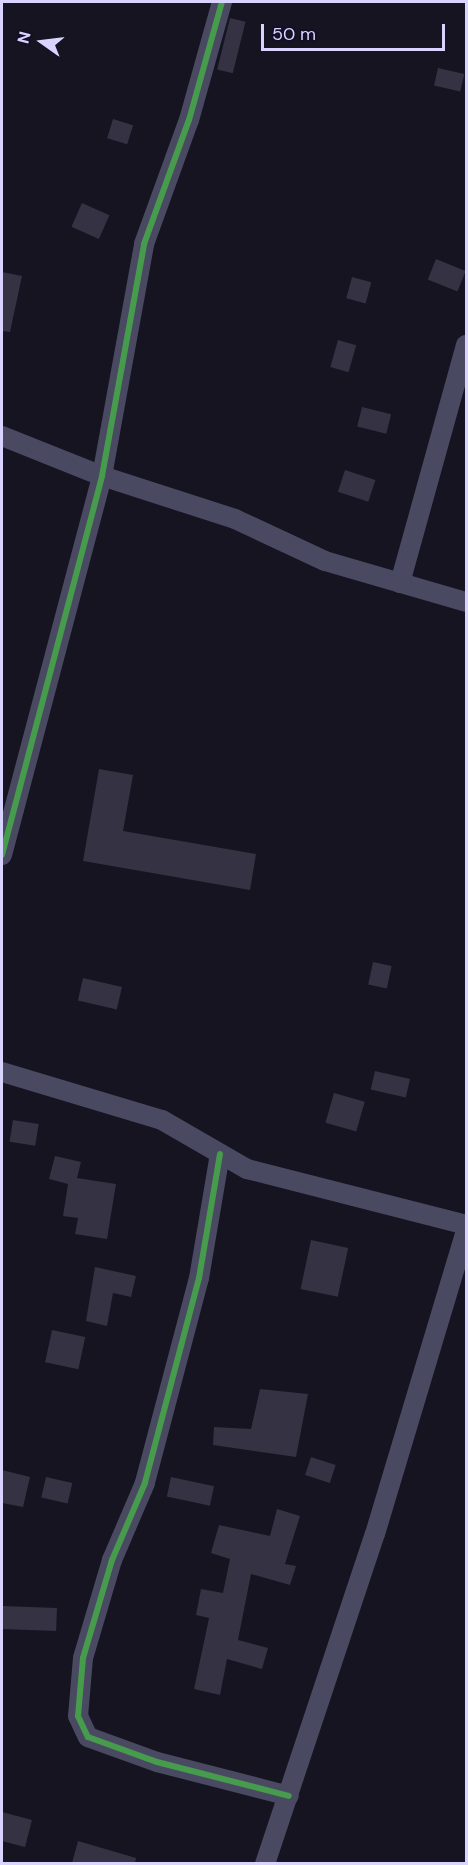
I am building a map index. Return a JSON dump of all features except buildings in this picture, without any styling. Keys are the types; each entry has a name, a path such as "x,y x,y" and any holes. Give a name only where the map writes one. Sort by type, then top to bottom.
{"street":[{"path":"2,855 102,476 144,244 189,120 222,2"},
{"path":"400,583 466,345"},
{"path":"2,436 102,476 235,519 325,561 466,602"},
{"path":"2,1072 162,1120 247,1169 466,1227 289,1796 265,1863"},
{"path":"220,1154 200,1278 145,1483 112,1560 83,1658 78,1716 88,1737 157,1762 289,1796"}],"cycle path":[{"path":"2,855 102,476 144,244 189,120 222,2"},
{"path":"220,1154 199,1278 145,1483 112,1560 83,1658 78,1716 88,1737 157,1762 289,1796"}]}
